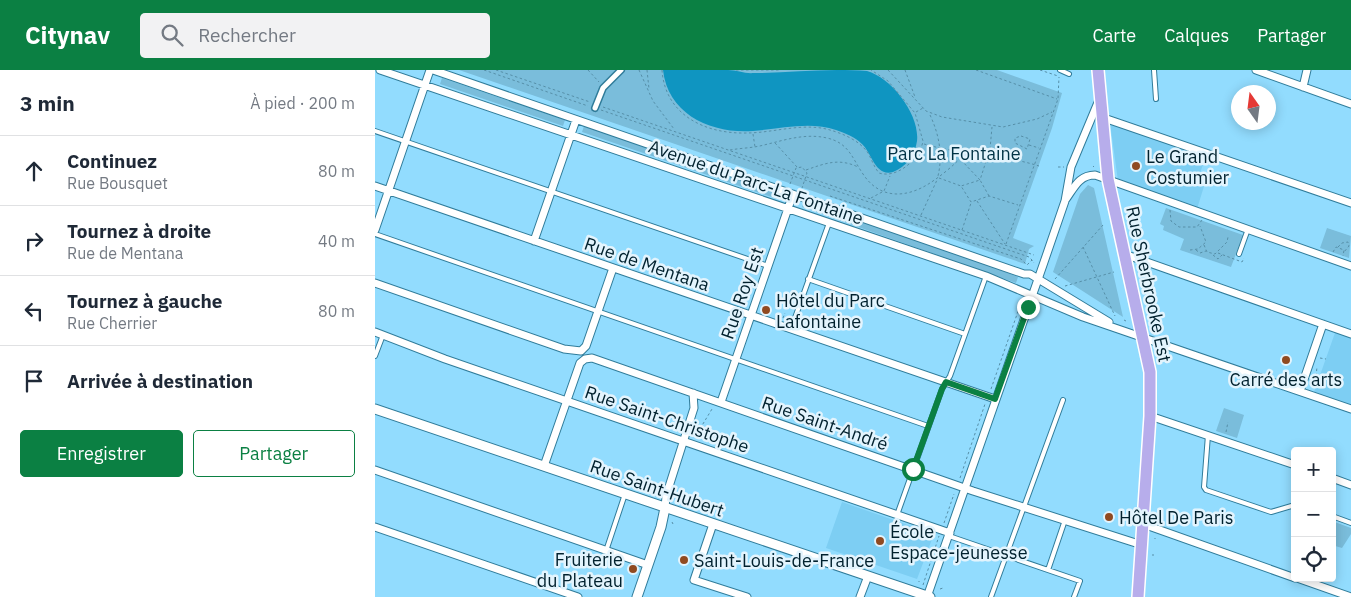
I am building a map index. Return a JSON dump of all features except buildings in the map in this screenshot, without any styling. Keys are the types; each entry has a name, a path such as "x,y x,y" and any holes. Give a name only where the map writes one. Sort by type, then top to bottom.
{"main road":[{"name":"Rue Sherbrooke Est","path":"1098,70 1108,179 1150,372 1150,416 1138,597"}],"street":[{"name":"Avenue du Parc-La Fontaine","path":"380,70 986,276 1083,317 1120,328 1351,409"},
{"name":"Avenue du Parc-La Fontaine","path":"431,70 1038,278 1120,328"},
{"path":"375,230 431,70"},
{"path":"596,106 603,88 621,70"},
{"path":"1256,70 1351,104"},
{"path":"1303,87 1307,70"},
{"path":"926,596 965,488 991,398 1032,297 1065,201 1071,167 1100,98"},
{"path":"1101,117 1351,203"},
{"path":"535,240 576,120"},
{"path":"1065,201 1084,176 1095,175 1351,266"},
{"name":"Rue de Mentana","path":"375,186 991,398"},
{"name":"Rue Roy Est","path":"721,402 793,194"},
{"path":"1124,254 1351,334"},
{"path":"375,283 564,348 581,351 586,346 613,268"},
{"path":"1300,391 1323,324"},
{"name":"Rue Saint-Christophe","path":"375,332 445,359 941,530 949,535"},
{"name":"Rue Saint-André","path":"567,401 580,363 585,358 591,358 965,488 1142,545"},
{"path":"637,597 661,527 666,496 695,405 693,393"},
{"path":"544,466 567,401"},
{"name":"Rue Saint-Hubert","path":"375,409 926,596"},
{"path":"1150,416 1291,464"},
{"path":"375,470 648,565"},
{"path":"1336,479 1351,485"},
{"path":"713,524 694,580 747,597"},
{"path":"1143,524 1291,576"},
{"path":"375,527 579,597"},
{"path":"860,597 868,576"},
{"path":"1308,582 1351,597"}],"lane":[{"path":"1059,70 1069,74"},
{"path":"1154,70 1156,99"},
{"path":"375,131 768,266"},
{"path":"791,329 829,223"},
{"path":"1239,254 1248,229"},
{"path":"375,234 928,426"},
{"path":"897,515 928,426 986,276"},
{"path":"809,279 965,334"},
{"path":"375,356 383,335"},
{"path":"991,597 1063,400"},
{"path":"1208,435 1204,487 1206,490 1271,512 1291,506"},
{"path":"606,551 625,494"},
{"path":"1336,517 1351,523"},
{"path":"1048,570 1065,520"},
{"path":"949,535 1080,581 1074,597"}],"path":[{"path":"484,70 674,130 1034,255"},
{"path":"496,70 792,176 1027,256 1034,263"},
{"path":"587,70 603,88"},
{"path":"639,70 659,110 674,130"},
{"path":"647,70 649,92"},
{"path":"662,70 667,95 684,116 707,127 737,133 799,128 829,130 855,140 866,150 879,173 890,175"},
{"path":"736,70 781,70"},
{"path":"870,198 884,191 890,175 910,162 923,144 915,112 888,81 871,70"},
{"path":"888,70 929,113 937,132 940,149 938,178 921,216"},
{"path":"905,70 915,97"},
{"path":"975,70 1058,99"},
{"path":"1040,70 1059,77"},
{"path":"1006,245 1033,164 1058,99 1059,70"},
{"path":"915,112 923,108"},
{"path":"929,113 993,126 1017,124 1053,112"},
{"path":"979,180 988,155 993,126"},
{"path":"753,133 755,147"},
{"path":"729,150 755,147 806,136 831,139 849,149 871,183 884,191 908,194 918,191 938,178 961,160 963,154"},
{"path":"1019,136 1030,139 1029,144 1027,149 1017,145 1015,138 1019,136"},
{"path":"775,143 797,167 803,167 806,170"},
{"path":"923,144 963,154 988,155 1039,166"},
{"path":"1029,144 1039,148"},
{"path":"961,160 979,180 989,196"},
{"path":"806,170 830,162 841,161 859,167"},
{"path":"790,184 797,167"},
{"path":"1057,167 1064,168"},
{"path":"802,188 806,170"},
{"path":"938,178 961,186 979,180"},
{"path":"961,186 971,202 962,230"},
{"path":"830,196 1012,256 1024,261 1027,265 1032,260"},
{"path":"971,202 989,196 1019,206"},
{"path":"976,200 1006,245"},
{"path":"1170,208 1170,218 1175,225 1188,228 1200,225"},
{"path":"1196,250 1203,245 1207,238 1200,225 1202,219"},
{"path":"1054,280 1103,225"},
{"path":"1218,253 1227,242 1228,237"},
{"path":"1332,253 1342,243 1348,242 1349,246 1344,252 1343,257"},
{"path":"1203,245 1205,251"},
{"path":"1083,247 1115,316"},
{"path":"1339,247 1344,252"},
{"path":"1191,250 1196,250 1200,253 1205,251 1213,254 1216,258 1222,255"},
{"path":"1213,254 1218,253 1242,262 1244,256 1239,254"},
{"path":"1064,286 1113,272"},
{"path":"926,596 941,530 991,398 1024,293"},
{"path":"783,318 785,312"},
{"path":"1317,358 1326,359"},
{"path":"1315,386 1317,368"},
{"path":"692,439 701,431 713,408"},
{"path":"1224,435 1228,428 1228,422"}],"shaded area":[{"path":"663,70 728,70 751,73 827,70 867,71 886,81 903,99 914,120 917,131 916,146 906,164 898,170 887,173 878,168 859,142 850,136 826,127 794,126 738,131 708,125 695,119 673,99"},
{"path":"1110,123 1206,156 1198,179 1205,183 1197,209 1118,181"},
{"path":"1336,330 1351,335 1351,409 1313,395"},
{"name":"École Espace-jeunesse","path":"842,502 934,534 917,579 826,548"}],"green space":[{"name":"Parc La Fontaine","path":"459,70 997,70 1062,93 1052,128 1013,238 1034,246 1029,249 1025,264"},
{"path":"442,78 565,120 563,126 440,84"},
{"path":"584,126 779,192 777,199 582,132"},
{"path":"1088,185 1094,188 1123,317 1053,272 1080,194"},
{"path":"804,202 993,267 1018,277 1016,283 802,207"},
{"path":"1166,208 1243,235 1231,267 1180,250 1184,239 1163,230 1164,226 1160,224"},
{"path":"1327,228 1351,236 1349,258 1320,248"},
{"path":"1224,408 1244,415 1237,438 1216,431"},
{"path":"1336,522 1351,528 1351,534 1342,548 1336,546"}],"place":[{"name":"Le Grand Costumier","path":"1136,166"},
{"name":"Hôtel du Parc Lafontaine","path":"766,310"},
{"name":"Carré des arts","path":"1286,360"},
{"name":"Hôtel De Paris","path":"1109,517"},
{"name":"École Espace-jeunesse","path":"880,541"},
{"name":"Saint-Louis-de-France","path":"684,560"},
{"name":"Fruiterie du Plateau","path":"633,569"}],"route":[{"path":"913,469 946,382 995,399 1028,307"}]}
